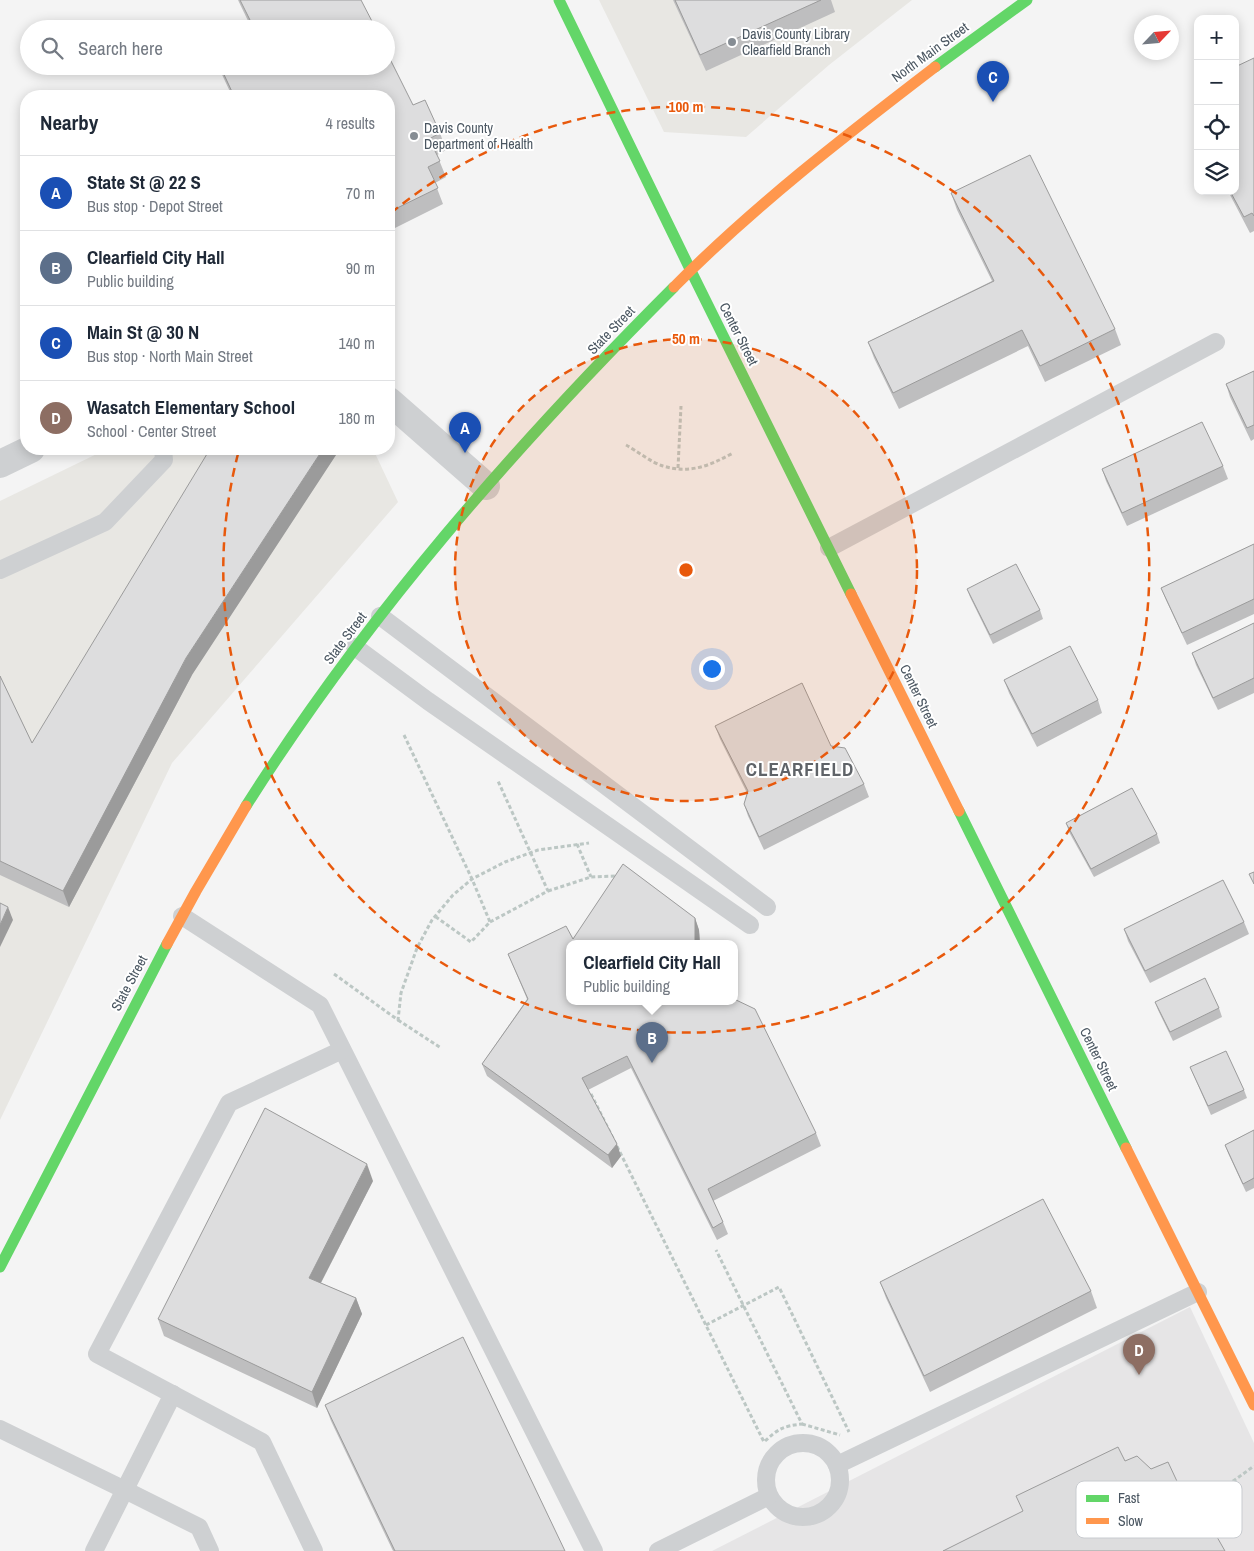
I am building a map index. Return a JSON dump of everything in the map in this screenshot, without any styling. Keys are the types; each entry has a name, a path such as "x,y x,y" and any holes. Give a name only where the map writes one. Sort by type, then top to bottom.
{"main road":[{"name":"Center Street","path":"559,0 690,271 1254,1405"},
{"name":"North Main Street","path":"851,131 1027,0"},
{"name":"State Street","path":"0,1267 137,999 182,916 256,791 290,738 356,647 486,486 568,396 690,271 728,235 851,131"}],"street":[{"path":"395,406 486,486"},
{"path":"0,464 20,454"}],"lane":[{"path":"829,548 1216,342"},
{"path":"0,570 105,522 164,460 164,455"},
{"path":"380,616 767,907"},
{"path":"356,647 428,701 750,925"},
{"path":"182,916 320,1005 594,1551"},
{"path":"314,1551 262,1442 97,1354 229,1104 342,1050"},
{"path":"837,1465 1198,1292"},
{"path":"94,1551 173,1394"},
{"path":"0,1429 199,1527 210,1551"},
{"path":"808,1442 820,1446 830,1454 837,1465 840,1484 836,1497 828,1507 817,1514 800,1517 788,1514 777,1507 769,1496 766,1486 766,1473 770,1460 779,1450 791,1444 808,1442"},
{"path":"658,1551 769,1496"}],"path":[{"path":"678,468 682,406"},
{"path":"626,444 662,466 688,470 712,464 733,453"},
{"path":"404,735 472,879 490,922"},
{"path":"495,773 548,891"},
{"path":"398,1020 401,993 416,948 436,917 453,896 472,879 505,862 538,850 592,842"},
{"path":"578,844 591,877"},
{"path":"436,917 471,942 490,922 548,891 591,877 620,876"},
{"path":"334,974 441,1048"},
{"path":"591,1094 764,1442 778,1429 788,1425 802,1424 847,1438"},
{"path":"716,1250 802,1424"},
{"path":"706,1325 779,1288 853,1440"},
{"path":"1233,1481 1254,1466"}],"shaded area":[{"path":"599,0 912,0 829,65 746,137 664,132"},
{"path":"95,455 376,455 398,502 172,763 0,1120 0,501"},
{"path":"1190,1307 1254,1443 1254,1551 712,1551"}],"building":[{"path":"240,0 361,0 371,20 250,20"},
{"name":"Davis County Library Clearfield Branch","path":"675,0 821,0 700,55"},
{"path":"1254,58 1254,216 1252,213 1244,217 1232,195 1239,195 1239,65"},
{"path":"395,69 413,105 425,100 440,133 429,139 440,161 428,167 438,188 395,209 395,90 231,90 224,75 395,75"},
{"path":"1030,155 1115,329 1040,366 1022,330 893,393 868,342 994,281 951,193"},
{"path":"1254,371 1254,425 1247,428 1226,384"},
{"path":"1202,422 1223,466 1122,513 1102,469"},
{"path":"206,455 319,455 186,658 63,891 0,861 0,676 32,743"},
{"path":"1254,544 1254,599 1182,633 1161,588"},
{"path":"1016,564 1040,610 990,635 967,589"},
{"path":"1254,623 1254,678 1213,698 1192,653"},
{"path":"1070,646 1098,700 1032,734 1004,680"},
{"path":"802,683 831,746 845,748 864,784 759,837 744,804 748,791 715,726"},
{"path":"1132,788 1157,834 1091,869 1066,823"},
{"path":"623,864 695,918 695,940 566,940 566,1005 738,1005 738,1001 755,1009 816,1133 708,1189 723,1222 713,1228 627,1056 582,1078 617,1144 608,1155 482,1064 528,999 508,954 566,926 573,939"},
{"path":"1254,872 1254,884 1249,874"},
{"path":"1223,880 1244,922 1145,971 1124,929"},
{"path":"0,903 8,907 0,925"},
{"path":"1205,978 1219,1008 1170,1032 1155,1002"},
{"path":"1226,1051 1244,1090 1208,1106 1190,1067"},
{"path":"265,1108 367,1164 309,1278 356,1298 312,1392 158,1319"},
{"path":"1254,1130 1254,1178 1243,1184 1225,1145"},
{"path":"1043,1199 1091,1291 924,1376 880,1282"},
{"path":"463,1337 565,1551 395,1551 325,1405"},
{"path":"1118,1447 1125,1461 1137,1456 1151,1469 1168,1462 1177,1481 1076,1481 1076,1538 1218,1538 1225,1551 943,1551 1023,1511 1016,1496"}],"traffic: fast":[{"path":"559,0 851,594"},
{"path":"935,67 1027,0"},
{"path":"246,806 341,667 445,535 557,409 674,287"},
{"path":"959,811 1126,1148"},
{"path":"0,1267 167,944"}],"traffic: slow":[{"path":"674,287 704,257 768,200 935,67"},
{"path":"851,594 959,811"},
{"path":"167,944 246,806"},
{"path":"1126,1148 1254,1405"}],"place":[{"name":"Davis County Library Clearfield Branch","path":"732,42"},
{"name":"Main St @ 30 N","path":"993,102"},
{"name":"Davis County Department of Health","path":"414,136"},
{"name":"State St @ 22 S","path":"465,453"},
{"name":"Clearfield City Hall","path":"652,1063"},
{"name":"Wasatch Elementary School","path":"1139,1375"}],"district":[{"name":"CLEARFIELD","path":"800,769"}]}
